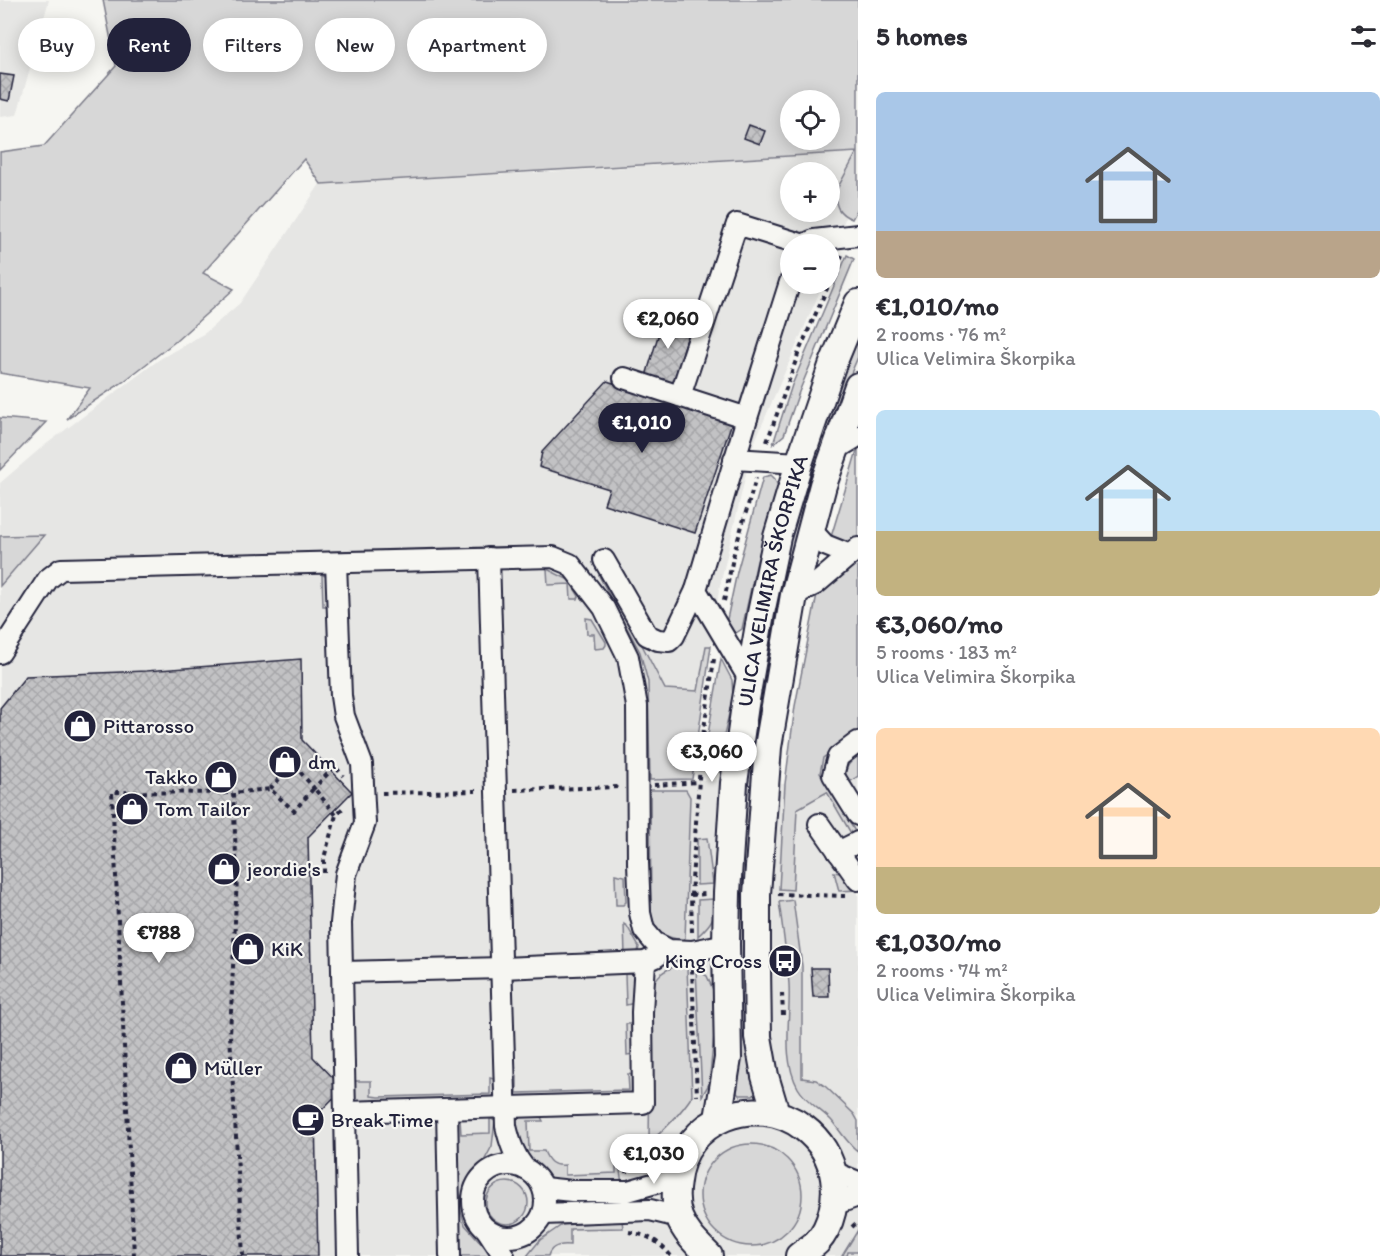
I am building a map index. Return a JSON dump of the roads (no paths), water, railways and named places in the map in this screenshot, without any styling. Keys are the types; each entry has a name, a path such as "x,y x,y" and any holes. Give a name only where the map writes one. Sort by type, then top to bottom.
{"main road":[{"name":"ULICA VELIMIRA ŠKORPIKA","path":"718,1119 729,1058 726,944 734,783 749,679 777,537 832,366 858,303"},
{"name":"ULICA VELIMIRA ŠKORPIKA","path":"776,1113 765,1076 758,1037 757,894 768,747 794,595 835,450 858,386"},
{"path":"709,1256 691,1239 679,1217 675,1196 678,1167 688,1146 718,1119 746,1110 776,1113 794,1120 813,1135 822,1146 833,1172 836,1189 831,1218 818,1241 799,1256"}],"lane":[{"path":"680,396 737,224 780,237"},
{"path":"840,238 858,236"},
{"path":"604,560 648,635 658,640 669,641 674,636 696,590 734,459 786,294"},
{"path":"624,378 747,418"},
{"path":"835,450 858,436"},
{"path":"734,459 799,463"},
{"path":"811,530 825,545 854,551"},
{"path":"794,595 816,584 854,551"},
{"path":"0,653 48,579 62,570 553,557 570,564 604,608 628,657 637,706 640,913 644,930 654,942 669,950 692,951 726,944"},
{"path":"489,558 506,1117 510,1145 515,1157 536,1177 543,1188 545,1201 543,1214 527,1233 514,1256"},
{"path":"336,563 341,696 344,716 362,764 365,793 365,823 346,874 342,923 348,1256"},
{"path":"696,590 749,679"},
{"path":"858,742 838,758 834,775 858,815"},
{"path":"819,824 838,852 853,888"},
{"path":"838,852 858,842"},
{"path":"342,972 645,962 669,950"},
{"path":"345,1112 447,1109 506,1117 643,1103 642,1012 645,962"},
{"path":"447,1109 450,1256"},
{"path":"504,1256 480,1222 473,1200 480,1180 488,1172 502,1142 506,1117"},
{"path":"488,1172 506,1165 525,1169"},
{"path":"833,1172 858,1182"},
{"path":"543,1188 572,1191 628,1191 677,1177"},
{"path":"833,1205 858,1196"},
{"path":"543,1214 650,1210 679,1217"},
{"path":"487,1230 502,1236 519,1236 527,1233"}],"place":[{"name":"Pittarosso","path":"80,726"},
{"name":"dm","path":"285,762"},
{"name":"Takko","path":"221,777"},
{"name":"Tom Tailor","path":"132,809"},
{"name":"jeordie's","path":"224,869"},
{"name":"KiK","path":"248,949"},
{"name":"King Cross","path":"785,961"},
{"name":"Müller","path":"181,1068"},
{"name":"Break Time","path":"308,1120"}]}
